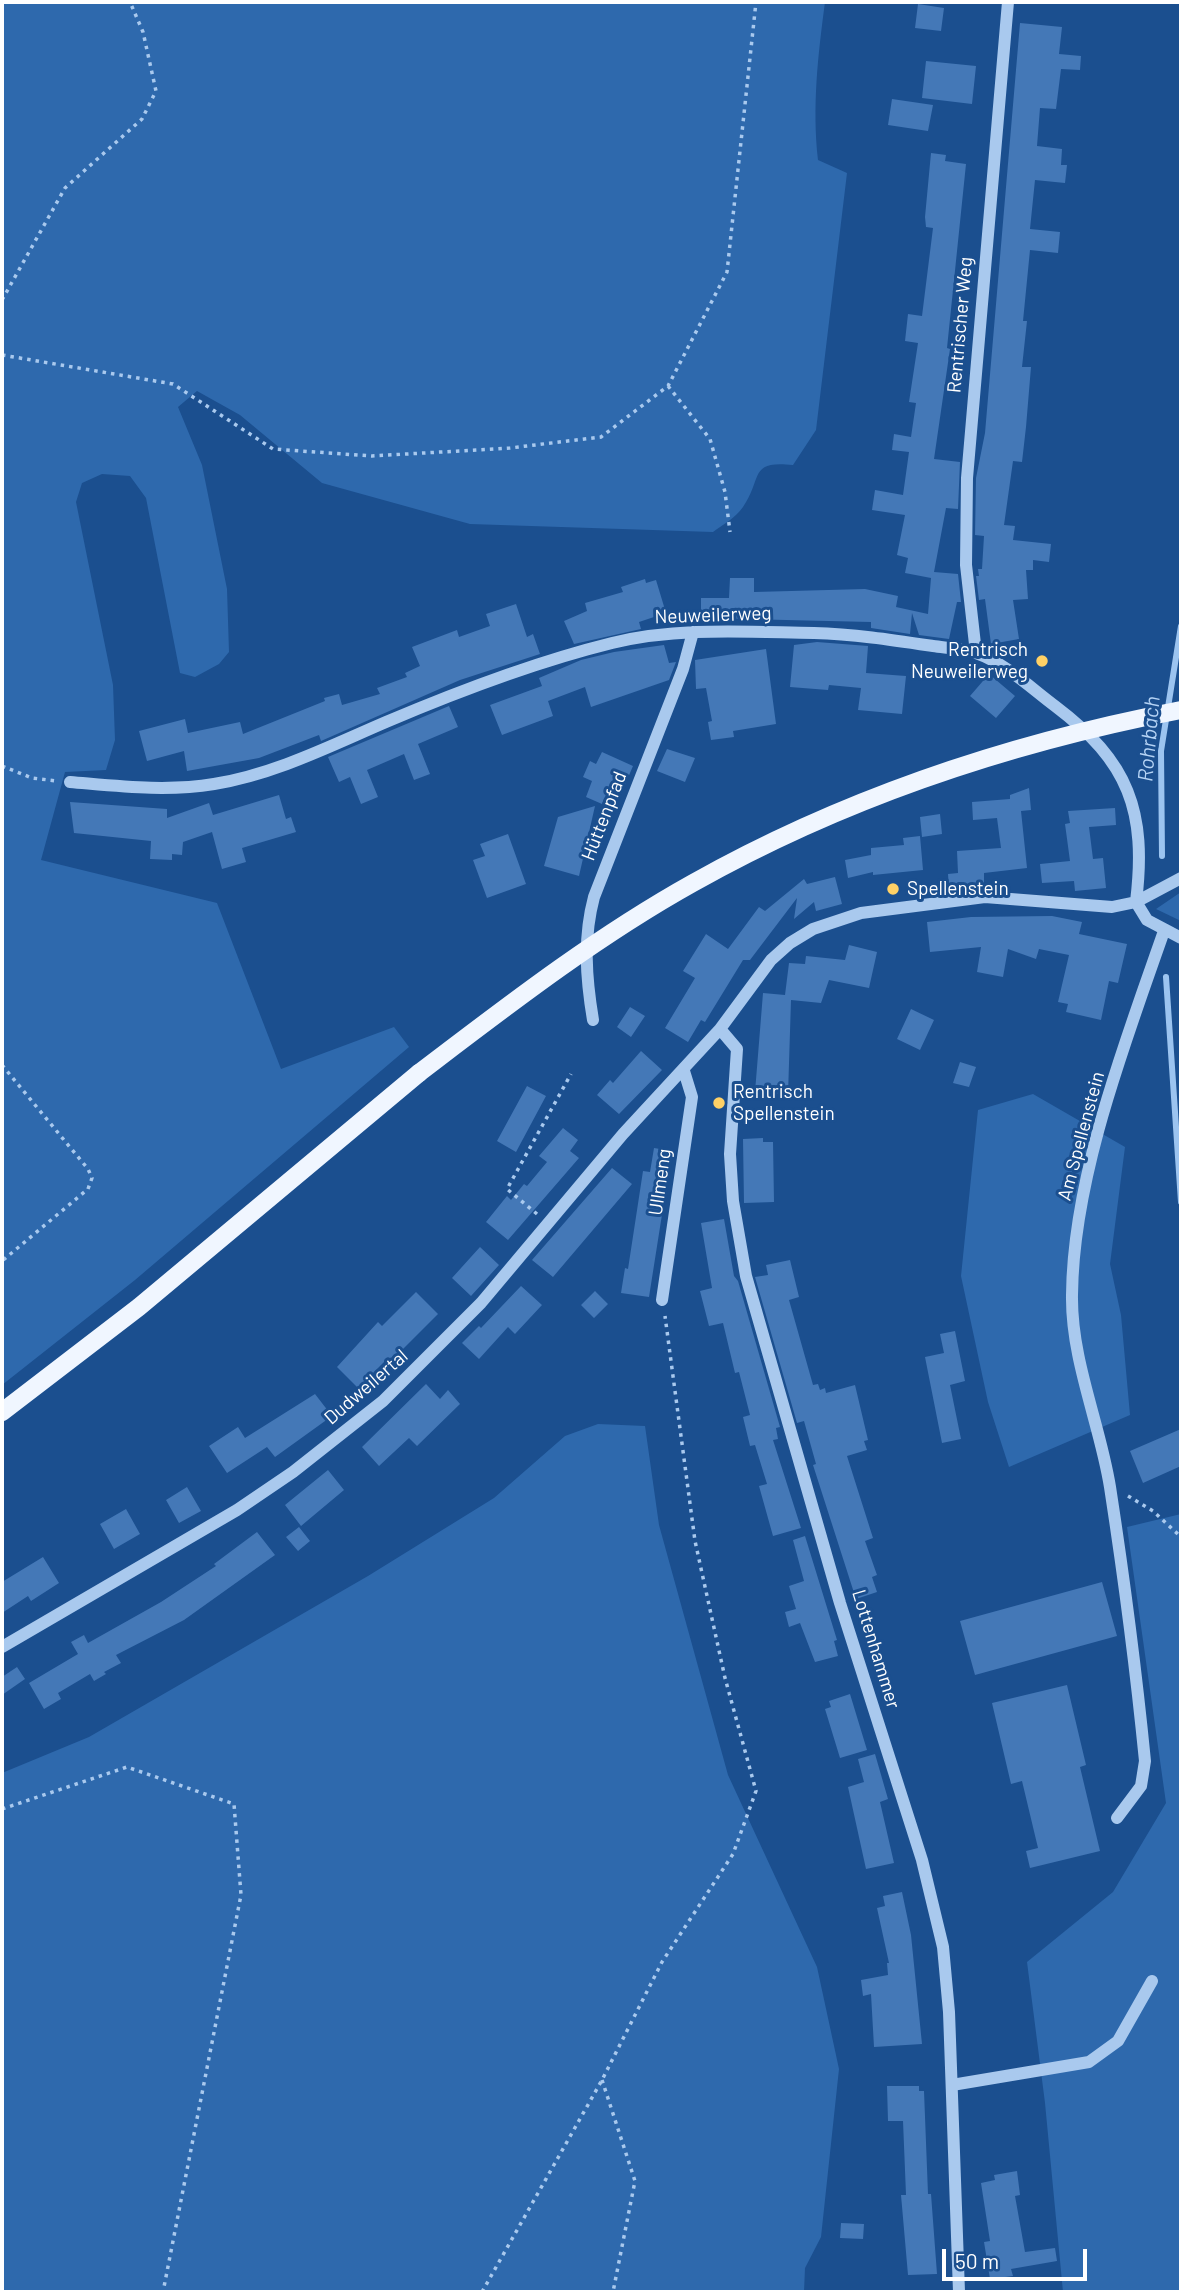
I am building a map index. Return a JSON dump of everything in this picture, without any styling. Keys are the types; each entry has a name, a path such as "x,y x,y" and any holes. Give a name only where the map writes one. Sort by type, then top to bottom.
{"main road":[{"path":"2,1412 139,1307 419,1073 600,941 692,883 780,836 858,802 977,759 1044,740 1181,710"}],"street":[{"name":"Rentrischer Weg","path":"975,653 966,565 967,478 1008,2"},
{"name":"Neuweilerweg","path":"69,782 189,787 241,779 300,758 463,691 574,654 643,637 693,632 838,634 975,653 1009,672 1061,710 1099,746 1119,770 1132,800 1140,873 1136,902"},
{"name":"Hüttenpfad","path":"593,1020 586,962 591,909 611,848 682,669 693,632"},
{"path":"684,1071 771,960 802,936 835,920 874,911 985,897 1029,899 1088,907 1136,902 1181,878"},
{"path":"1136,902 1147,920 1181,938"},
{"name":"Am Spellenstein","path":"1117,1818 1140,1786 1145,1761 1110,1486 1075,1332 1072,1297 1074,1253 1082,1194 1135,1016 1164,931"},
{"name":"Lottenhammer","path":"720,1028 737,1049 730,1154 733,1200 746,1276 841,1603 922,1860 943,1947 952,2085 959,2292"},
{"name":"Dudweilertal","path":"2,1647 237,1510 347,1431 430,1356 481,1303 624,1133 684,1071"},
{"name":"Ullmeng","path":"662,1300 692,1097 684,1071"},
{"path":"952,2085 1089,2062 1118,2041 1152,1981"}],"path":[{"path":"2,300 65,188 142,119 156,91 143,32 130,2"},
{"path":"2,355 173,384 273,449 372,456 510,448 601,437 667,386 727,272 756,2"},
{"path":"667,386 710,439 725,492 730,531"},
{"path":"2,766 32,778 69,782"},
{"path":"2,1065 88,1169 92,1178 88,1189 2,1261"},
{"path":"548,1223 507,1189 571,1074"},
{"path":"482,2292 602,2080 662,1962 733,1854 756,1791 725,1678 695,1541 662,1300"},
{"path":"1110,1486 1153,1511 1181,1537"},
{"path":"2,1809 127,1767 234,1804 241,1895 163,2292"},
{"path":"602,2080 635,2182 613,2292"}],"shaded area":[{"path":"2,2 825,2 816,100 818,160 847,173 816,430 793,465 769,465 763,468 743,507 713,532 470,524 322,483 240,415 197,391 178,407 202,465 227,589 229,652 219,664 195,677 180,673 146,498 130,476 102,474 82,483 76,502 113,685 115,740 106,770 65,772 41,860 217,903 281,1069 394,1027 409,1047 135,1280 2,1385"},
{"path":"1181,892 1181,921 1156,909"},
{"path":"1033,1094 1125,1147 1110,1264 1121,1315 1130,1415 1009,1467 988,1402 961,1276 978,1110"},
{"path":"598,1424 645,1426 659,1525 728,1775 817,1967 839,2069 821,2237 805,2268 804,2292 2,2292 2,1773 89,1737 368,1576 494,1498 565,1436"},
{"path":"1181,1514 1181,2292 1063,2292 1045,2103 1027,1962 1113,1892 1166,1803 1127,1527"}],"building":[{"path":"918,4 944,8 941,31 915,28"},
{"path":"1020,23 1062,27 1059,54 1081,56 1080,70 1061,69 1056,109 1040,108 1037,146 1062,149 1061,165 1067,165 1065,183 1035,180 1030,229 1060,232 1058,253 1030,250 1023,321 1027,321 1022,367 1031,367 1026,427 1022,462 1013,461 1004,525 1015,526 1013,540 1051,544 1049,562 1033,560 1033,570 1026,570 1028,599 1013,600 1019,639 991,644 985,599 979,600 976,576 979,576 978,569 982,569 984,536 975,535 976,478 985,433"},
{"path":"926,61 976,66 972,104 922,98"},
{"path":"892,99 933,105 928,131 888,125"},
{"path":"931,153 946,155 945,161 966,164 947,348 950,349 934,459 960,462 958,509 946,508 934,572 958,574 961,602 957,602 949,639 919,635 912,613 910,634 871,628 871,622 701,618 701,598 729,598 730,578 754,578 754,592 865,589 898,596 896,607 928,614 931,578 905,573 908,558 897,555 905,515 872,510 875,490 903,495 909,452 892,450 894,434 911,437 916,403 909,402 918,343 905,341 908,314 922,316 933,228 926,227 925,217"},
{"path":"645,579 646,583 656,580 666,613 639,622 641,629 574,644 564,621 587,611 585,603 623,592 621,587"},
{"path":"516,604 527,637 533,634 540,654 460,680 321,741 319,735 259,758 187,771 184,751 147,761 139,731 185,719 188,733 240,722 243,734 325,701 324,698 339,694 342,705 380,694 377,688 407,677 405,673 420,666 412,647 457,630 459,637 490,626 486,614"},
{"path":"817,642 868,646 866,673 906,676 902,714 858,710 861,688 829,685 828,690 790,687 794,645"},
{"path":"664,645 669,663 676,662 669,680 591,707 585,687 548,701 553,716 502,735 490,705 542,686 539,678 581,660"},
{"path":"766,649 776,724 733,731 734,737 711,740 708,722 712,721 706,688 696,689 695,660"},
{"path":"989,674 1015,696 996,718 970,696"},
{"path":"449,706 458,727 418,744 430,774 414,780 404,754 367,770 378,797 361,804 350,777 339,782 328,757"},
{"path":"667,749 695,758 685,782 657,771"},
{"path":"602,752 633,766 621,794 609,788 602,804 586,797 592,781 583,777 590,761 596,764"},
{"path":"1029,788 1031,810 1021,811 1027,868 984,873 984,887 949,889 948,874 958,873 957,851 1001,848 997,818 973,820 972,802 1010,799 1010,795"},
{"path":"279,795 286,819 291,817 296,832 242,848 246,862 222,869 212,832 183,842 182,855 172,854 172,860 150,859 151,841 74,833 70,802 167,809 167,818 209,803 213,815"},
{"path":"595,806 579,876 544,866 558,817"},
{"path":"1115,808 1116,825 1089,827 1093,859 1103,858 1106,888 1075,891 1074,881 1042,883 1040,864 1070,861 1065,824 1070,823 1068,811"},
{"path":"940,814 942,834 922,837 920,817"},
{"path":"508,834 526,884 487,898 473,860 485,856 480,844"},
{"path":"920,836 923,870 873,875 873,872 848,878 845,860 871,855 871,848 904,845 903,838"},
{"path":"835,877 842,904 816,911 814,902 794,919 797,898 750,960 743,960 705,1022 701,1020 688,1042 665,1028 695,978 683,971 706,934 728,949 759,907 765,911 804,879 807,884"},
{"path":"1052,916 1082,922 1079,934 1127,944 1118,983 1109,981 1101,1020 1066,1012 1068,1004 1058,1002 1069,955 1039,949 1036,959 1008,949 1003,977 977,972 981,947 930,952 927,922 971,917"},
{"path":"849,945 877,952 869,988 829,980 821,1003 791,1000 788,1095 755,1092 763,993 785,995 789,963 805,964 806,956 845,960"},
{"path":"630,1007 645,1016 631,1037 617,1027"},
{"path":"911,1009 934,1020 920,1050 897,1039"},
{"path":"641,1051 662,1070 619,1114 597,1095 610,1080 613,1083"},
{"path":"960,1062 976,1067 969,1087 953,1083"},
{"path":"527,1086 546,1096 516,1152 497,1141"},
{"path":"563,1128 578,1140 570,1151 579,1158 508,1240 486,1222 507,1196 511,1200 547,1162 539,1156"},
{"path":"763,1138 763,1142 773,1142 774,1202 744,1203 743,1139"},
{"path":"654,1148 672,1151 649,1297 621,1293 625,1268 628,1269 643,1171 650,1172"},
{"path":"612,1168 632,1184 553,1277 532,1260"},
{"path":"724,1219 734,1276 738,1281 780,1427 776,1428 778,1439 773,1440 801,1528 773,1536 759,1486 767,1484 755,1445 750,1446 743,1417 750,1415 739,1372 735,1373 723,1323 709,1326 700,1291 712,1288 701,1223"},
{"path":"480,1247 499,1265 471,1296 452,1278"},
{"path":"790,1260 799,1297 789,1300 813,1385 818,1384 820,1390 825,1388 826,1393 855,1385 868,1440 864,1441 867,1450 847,1456 873,1538 865,1541 877,1575 872,1577 877,1592 856,1599 813,1465 816,1464 804,1421 797,1423 755,1277 768,1275 766,1265"},
{"path":"521,1286 542,1305 515,1334 508,1327 479,1359 462,1343 479,1326 481,1328"},
{"path":"595,1291 608,1304 594,1318 581,1305"},
{"path":"416,1292 438,1314 388,1364 385,1361 358,1388 337,1367 378,1322 382,1326"},
{"path":"955,1331 965,1381 950,1385 961,1439 942,1443 925,1357 944,1353 940,1334"},
{"path":"426,1384 440,1399 448,1390 460,1404 417,1446 409,1438 379,1466 362,1447"},
{"path":"315,1394 332,1416 275,1457 267,1447 227,1473 209,1446 238,1427 245,1438"},
{"path":"1181,1429 1181,1466 1143,1483 1130,1451"},
{"path":"328,1470 344,1490 301,1526 285,1505"},
{"path":"187,1487 201,1511 179,1523 166,1500"},
{"path":"126,1509 140,1534 114,1549 100,1524"},
{"path":"299,1527 310,1541 298,1551 286,1537"},
{"path":"257,1532 275,1555 184,1620 116,1655 121,1663 104,1672 106,1674 94,1681 90,1674 58,1693 61,1699 44,1709 29,1683 78,1654 71,1642 84,1635 88,1643 161,1602 216,1566 214,1564"},
{"path":"805,1536 837,1640 834,1641 838,1656 815,1662 800,1623 789,1627 785,1612 796,1609 789,1586 804,1581 793,1540"},
{"path":"43,1557 59,1583 31,1601 28,1596 2,1613 2,1582"},
{"path":"1102,1582 1117,1636 975,1675 960,1621"},
{"path":"17,1667 25,1679 2,1695 2,1677"},
{"path":"1067,1685 1086,1765 1080,1767 1100,1851 1030,1868 1026,1851 1038,1848 1022,1781 1011,1784 992,1703"},
{"path":"850,1694 867,1750 840,1758 825,1709 831,1707 829,1701"},
{"path":"875,1754 888,1799 880,1802 894,1863 866,1869 848,1787 864,1782 858,1759"},
{"path":"902,1892 911,1935 922,2044 874,2047 871,1994 863,1996 861,1980 888,1975 889,1963 877,1908 885,1906 883,1896"},
{"path":"887,2086 919,2086 919,2091 924,2091 928,2194 931,2194 937,2274 908,2275 901,2195 906,2195 903,2121 888,2121"},
{"path":"1017,2171 1020,2195 1015,2196 1025,2252 1055,2248 1057,2261 1011,2269 1013,2276 990,2279 984,2242 990,2241 981,2183 995,2180 994,2175"},
{"path":"841,2223 864,2224 863,2239 840,2238"}],"waterway":[{"name":"Rohrbach","path":"1162,856 1161,751 1181,626"},
{"name":"Rohrbach","path":"1166,977 1181,1202"}],"place":[{"name":"Rentrisch Neuweilerweg","path":"1042,661"},
{"name":"Spellenstein","path":"893,889"},
{"name":"Rentrisch Spellenstein","path":"719,1103"}]}
